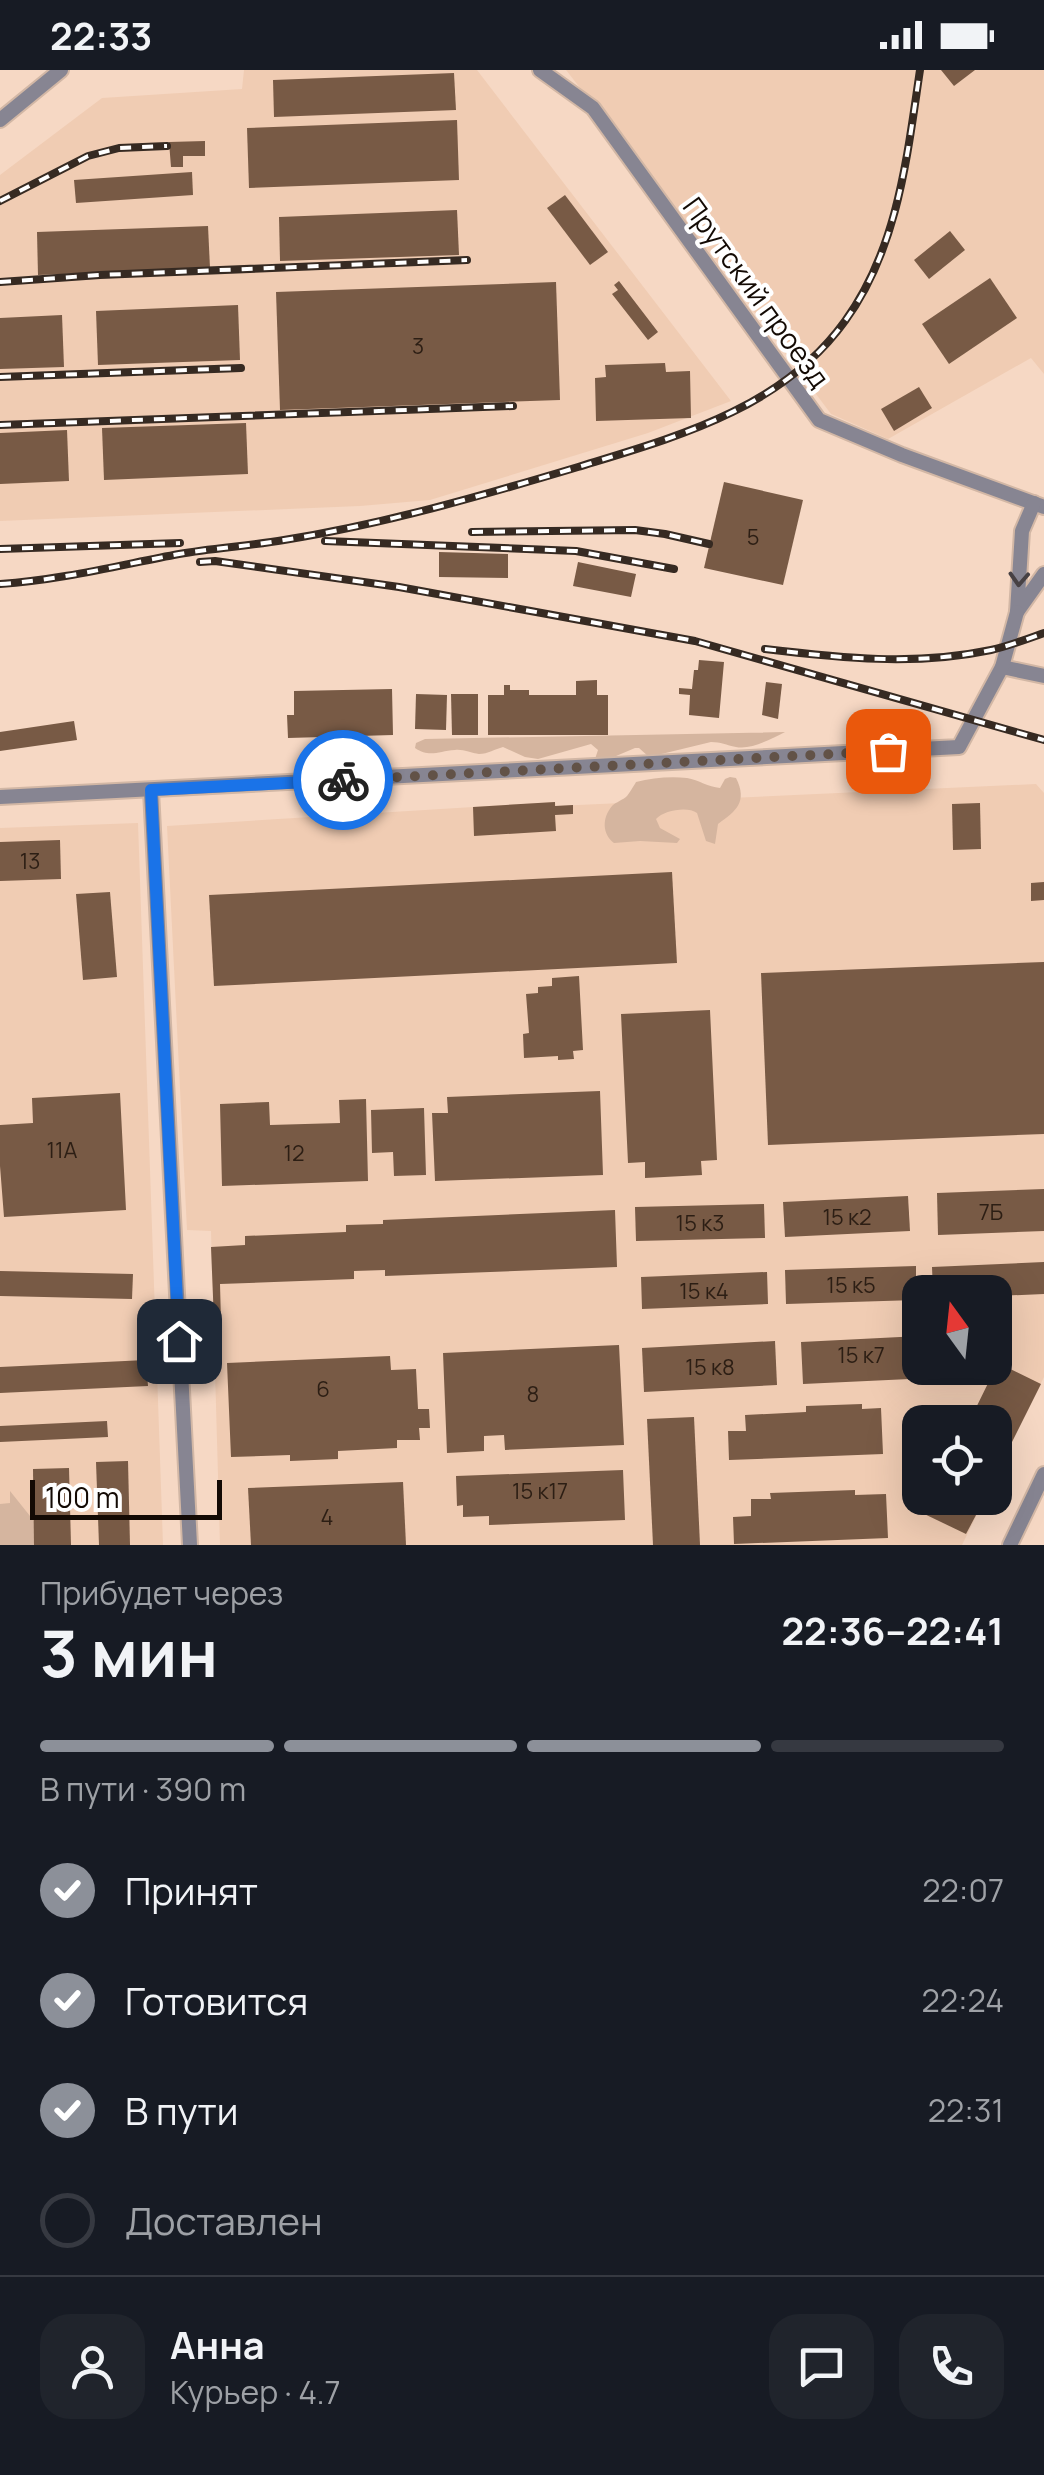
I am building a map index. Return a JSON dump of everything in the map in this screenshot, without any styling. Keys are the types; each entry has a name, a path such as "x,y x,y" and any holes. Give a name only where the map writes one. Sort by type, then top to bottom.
{"street":[{"path":"0,120 61,70"},
{"name":"Прутский проезд","path":"540,70 592,108 819,420 1039,505"},
{"path":"0,797 959,747 1002,666 1017,612 1022,531 1039,505"},
{"path":"1017,612 1044,574"},
{"path":"1002,666 1044,676"},
{"path":"151,790 190,1545"},
{"path":"1010,1545 1044,1474"}],"shaded area":[{"path":"244,70 477,70 731,401 648,433 430,500 0,521 0,175 102,98 242,89"},
{"path":"566,70 1044,70 1044,374 1031,358 888,439 831,414"},
{"path":"785,732 748,747 711,742 649,757 635,748 609,759 595,759 598,750 591,744 538,759 503,747 479,754 458,750 430,753 415,748 416,743 425,739"},
{"path":"681,777 720,788 730,777 736,778 740,800 735,810 718,824 715,844 706,841 697,813 682,809 656,819 660,828 680,839 677,843 614,843 607,835 606,816 636,782"},
{"path":"1036,784 1044,793 1044,1377 1012,1442 1012,1405 902,1405 902,1515 977,1515 962,1545 220,1545 211,1231 187,1230 167,826 555,802 556,806"},
{"path":"138,823 163,1545 0,1545 0,828"},
{"path":"10,1491 34,1521 34,1545 0,1545 0,1504 10,1503"}],"building":[{"path":"941,70 975,70 954,86"},
{"path":"454,73 456,110 274,117 273,80"},
{"path":"457,120 459,180 249,188 247,128"},
{"path":"205,141 205,156 183,156 183,167 171,167 169,142"},
{"path":"192,172 193,195 76,203 74,180"},
{"path":"565,195 608,252 590,265 547,208"},
{"path":"457,210 459,255 280,261 279,217"},
{"path":"208,226 210,268 38,275 37,232"},
{"path":"950,231 965,250 929,279 914,260"},
{"path":"990,278 1017,318 949,364 922,324"},
{"path":"619,281 658,332 648,340 612,294 618,290 614,285"},
{"path":"556,282 560,400 280,410 276,292"},
{"path":"238,305 240,360 98,365 96,311"},
{"path":"62,315 64,367 0,369 0,318"},
{"path":"665,363 666,372 690,371 691,418 596,421 595,378 606,377 605,365"},
{"path":"919,387 932,408 894,431 881,409"},
{"path":"246,423 248,474 104,480 102,428"},
{"path":"67,430 69,481 0,484 0,433"},
{"path":"724,482 803,500 783,585 704,568"},
{"path":"439,552 508,554 508,578 439,577"},
{"path":"578,562 636,574 631,597 573,586"},
{"path":"699,660 724,662 719,718 689,715 690,695 679,694 679,688 692,689"},
{"path":"597,680 597,695 608,695 608,735 488,735 488,695 504,695 504,685 510,685 510,690 529,690 529,695 576,695 576,681"},
{"path":"766,682 782,684 778,719 762,715"},
{"path":"392,689 393,735 288,738 287,715 294,715 294,691"},
{"path":"416,694 447,695 446,730 415,729"},
{"path":"451,694 478,694 478,735 452,735"},
{"path":"74,721 77,740 0,751 0,732"},
{"path":"555,802 555,806 573,805 573,814 555,815 556,831 474,836 473,807"},
{"path":"980,803 981,849 953,850 952,804"},
{"path":"60,840 61,879 0,881 0,842"},
{"path":"672,872 677,963 214,986 209,895"},
{"path":"1044,882 1044,900 1031,901 1031,883"},
{"path":"110,892 117,977 83,980 76,894"},
{"path":"1044,962 1044,1134 768,1145 761,973"},
{"path":"579,976 583,1050 573,1051 574,1059 524,1058 523,1034 529,1033 526,994 538,993 538,987 552,986 552,978"},
{"path":"710,1010 717,1160 701,1161 702,1175 645,1178 645,1162 628,1163 621,1014"},
{"path":"600,1091 603,1175 435,1181 432,1113 448,1113 447,1097"},
{"path":"120,1093 126,1210 4,1217 0,1125 33,1123 32,1098"},
{"path":"366,1099 368,1181 222,1186 220,1104 269,1102 270,1125 340,1123 339,1100"},
{"path":"424,1108 426,1175 394,1176 393,1152 372,1153 371,1110"},
{"path":"1044,1189 1044,1231 938,1235 937,1193"},
{"path":"908,1196 910,1231 785,1237 783,1202"},
{"path":"764,1204 765,1238 636,1241 635,1207"},
{"path":"615,1210 617,1267 385,1276 385,1270 354,1271 354,1279 220,1284 221,1321 214,1321 211,1247 245,1245 245,1236 346,1232 346,1225 383,1224 383,1220"},
{"path":"1044,1262 1044,1294 1012,1295 1012,1275 932,1275 932,1267"},
{"path":"916,1266 916,1275 902,1275 902,1300 786,1304 785,1270"},
{"path":"0,1271 133,1274 132,1299 0,1296"},
{"path":"767,1272 768,1304 642,1309 641,1277"},
{"path":"902,1337 902,1379 803,1384 801,1342"},
{"path":"775,1341 777,1385 644,1392 642,1348"},
{"path":"619,1345 624,1445 505,1450 504,1435 484,1436 484,1451 447,1453 443,1353"},
{"path":"390,1356 391,1370 416,1369 418,1409 429,1409 430,1428 419,1428 420,1440 397,1440 397,1448 338,1451 338,1459 290,1461 290,1455 231,1457 227,1363"},
{"path":"146,1360 148,1386 0,1393 0,1367"},
{"path":"1012,1370 1041,1384 1012,1442 1012,1405 977,1405 987,1385 1012,1385"},
{"path":"862,1404 862,1409 881,1408 883,1454 729,1460 728,1431 746,1431 745,1415 806,1412 806,1406"},
{"path":"694,1417 700,1545 653,1545 647,1419"},
{"path":"107,1421 108,1437 0,1442 0,1426"},
{"path":"128,1461 130,1545 99,1545 96,1462"},
{"path":"69,1468 71,1545 34,1545 33,1469"},
{"path":"623,1470 625,1520 489,1525 489,1516 463,1517 463,1505 457,1506 456,1476"},
{"path":"403,1482 406,1545 251,1545 248,1488"},
{"path":"855,1490 855,1495 886,1494 888,1538 734,1544 733,1517 751,1516 751,1499 771,1499 770,1493"},
{"path":"926,1515 976,1515 966,1534"}],"railway":[{"path":"0,584 284,540 395,518 652,444 725,416 759,398 819,351 863,293 898,201 920,70"},
{"path":"0,201 88,156 119,148 167,146"},
{"path":"0,282 467,260"},
{"path":"0,377 241,368"},
{"path":"0,425 513,406"},
{"path":"472,532 635,530 709,544"},
{"path":"325,541 576,551 674,569"},
{"path":"0,549 180,543"},
{"path":"200,562 399,587 695,641 1044,740"},
{"path":"765,649 850,657 934,658 991,650 1044,633"}],"way so far":[{"path":"343,780 888,751"}],"route":[{"path":"179,1341 151,790 343,780"}]}
